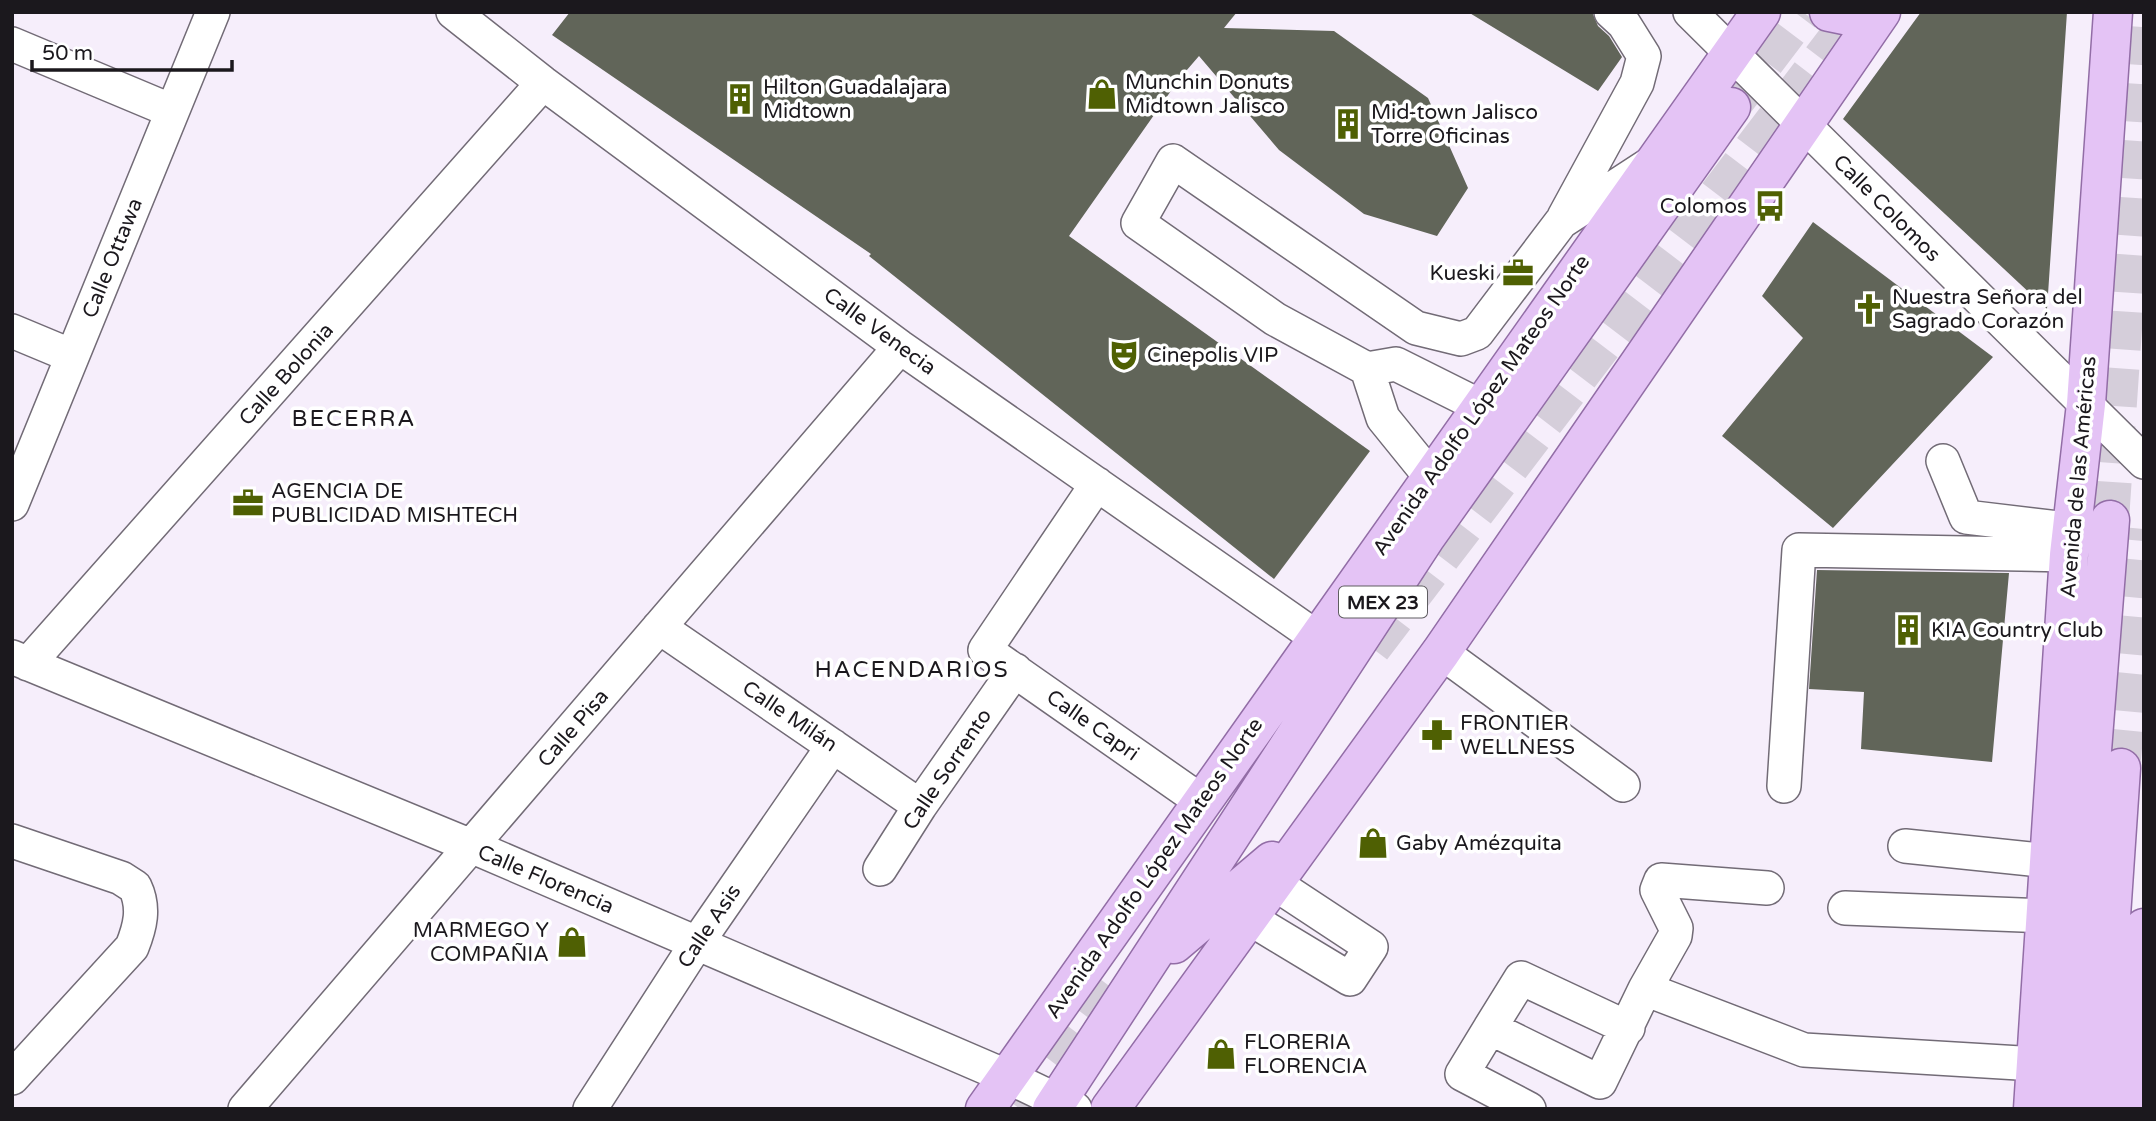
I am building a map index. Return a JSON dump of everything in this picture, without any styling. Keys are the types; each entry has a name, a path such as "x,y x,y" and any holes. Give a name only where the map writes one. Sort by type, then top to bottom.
{"main road":[{"name":"Avenida Adolfo López Mateos Norte","path":"985,1109 1316,637 1761,12"},
{"path":"1829,12 1858,18 1875,12"},
{"path":"1110,1109 1441,652 1881,12"},
{"name":"Avenida de las Américas","path":"2064,1109 2085,535 2086,404 2113,12"},
{"name":"Avenida Adolfo López Mateos Norte","path":"1061,1106 1140,972 1425,538 1731,107"},
{"name":"Avenida de las Américas","path":"2033,1109 2049,861 2085,535"},
{"path":"2098,1109 2122,768"},
{"path":"1140,972 1320,821"},
{"path":"2130,1109 2144,928"}],"street":[{"name":"Calle Ottawa","path":"12,504 212,12"},
{"name":"Calle Venecia","path":"453,12 543,83 900,347 1316,637"},
{"path":"1480,406 1382,367 1275,319 1138,223 1173,161 1416,328 1461,339 1477,333 1561,222 1637,83 1644,56 1624,24 1611,12"},
{"name":"Calle Colomos","path":"1690,12 2144,462"},
{"path":"12,44 172,111"},
{"name":"Calle Bolonia","path":"20,661 543,83"},
{"path":"1561,222 1652,163"},
{"path":"1416,328 1382,367 1382,418 1430,476"},
{"path":"12,331 72,356"},
{"name":"Calle Pisa","path":"262,1104 471,846 900,347"},
{"path":"1943,461 1966,517 2085,535"},
{"name":"Calle Capri","path":"1097,484 985,650 1201,801"},
{"path":"1784,786 1799,550 2085,535"},
{"name":"Calle Milán","path":"659,627 920,806"},
{"path":"1441,652 1623,785"},
{"name":"Calle Florencia","path":"20,661 471,846 1008,1077 1061,1106"},
{"name":"Calle Sorrento","path":"880,869 920,806 1015,670"},
{"name":"Calle Asis","path":"590,1109 697,943 833,746"},
{"path":"12,841 121,878 135,887 141,913 140,928 131,947 12,1078"},
{"path":"1905,846 2049,861"},
{"path":"1490,1028 1600,1082 1645,989 1675,936 1676,928 1657,890 1661,880 1767,888"},
{"path":"1249,918 1350,979 1371,947 1274,883"},
{"path":"1845,908 2047,916"},
{"path":"1528,1109 1462,1074 1521,978 1628,1028"},
{"path":"1645,989 1804,1051 2036,1064"}],"building":[{"path":"570,12 1237,12 1224,28 1334,31 1428,98 1468,188 1437,236 1364,214 1279,150 1199,56 1180,78 1069,236 1370,451 1274,579 869,256 871,254 552,35"},
{"path":"1468,12 1592,12 1598,26 1609,36 1622,57 1598,91"},
{"path":"1921,12 2067,12 2047,309 1843,119"},
{"path":"1813,222 1993,357 1833,528 1722,436 1803,338 1762,296"},
{"name":"KIA Country Club","path":"1817,570 2009,573 1992,762 1861,749 1864,692 1809,689"}],"tunnel":[{"path":"1731,107 1803,12"},
{"path":"1372,648 1857,12"},
{"path":"2110,520 2144,19"},
{"path":"2121,768 2144,529"},
{"path":"1020,1109 1114,985"}],"place":[{"name":"Munchin Donuts Midtown Jalisco","path":"1102,94"},
{"name":"Hilton Guadalajara Midtown","path":"740,99"},
{"name":"Mid-town Jalisco Torre Oficinas","path":"1348,124"},
{"name":"Colomos","path":"1770,206"},
{"name":"Kueski","path":"1518,273"},
{"name":"Nuestra Señora del Sagrado Corazón","path":"1869,309"},
{"name":"Cinepolis VIP","path":"1124,355"},
{"name":"AGENCIA DE PUBLICIDAD MISHTECH","path":"248,503"},
{"name":"KIA Country Club","path":"1908,630"},
{"name":"FRONTIER WELLNESS","path":"1437,735"},
{"name":"Gaby Amézquita","path":"1373,843"},
{"name":"MARMEGO Y COMPAÑIA","path":"572,942"},
{"name":"FLORERIA FLORENCIA","path":"1221,1054"}],"district":[{"name":"BECERRA","path":"354,418"},
{"name":"HACENDARIOS","path":"912,669"}]}
